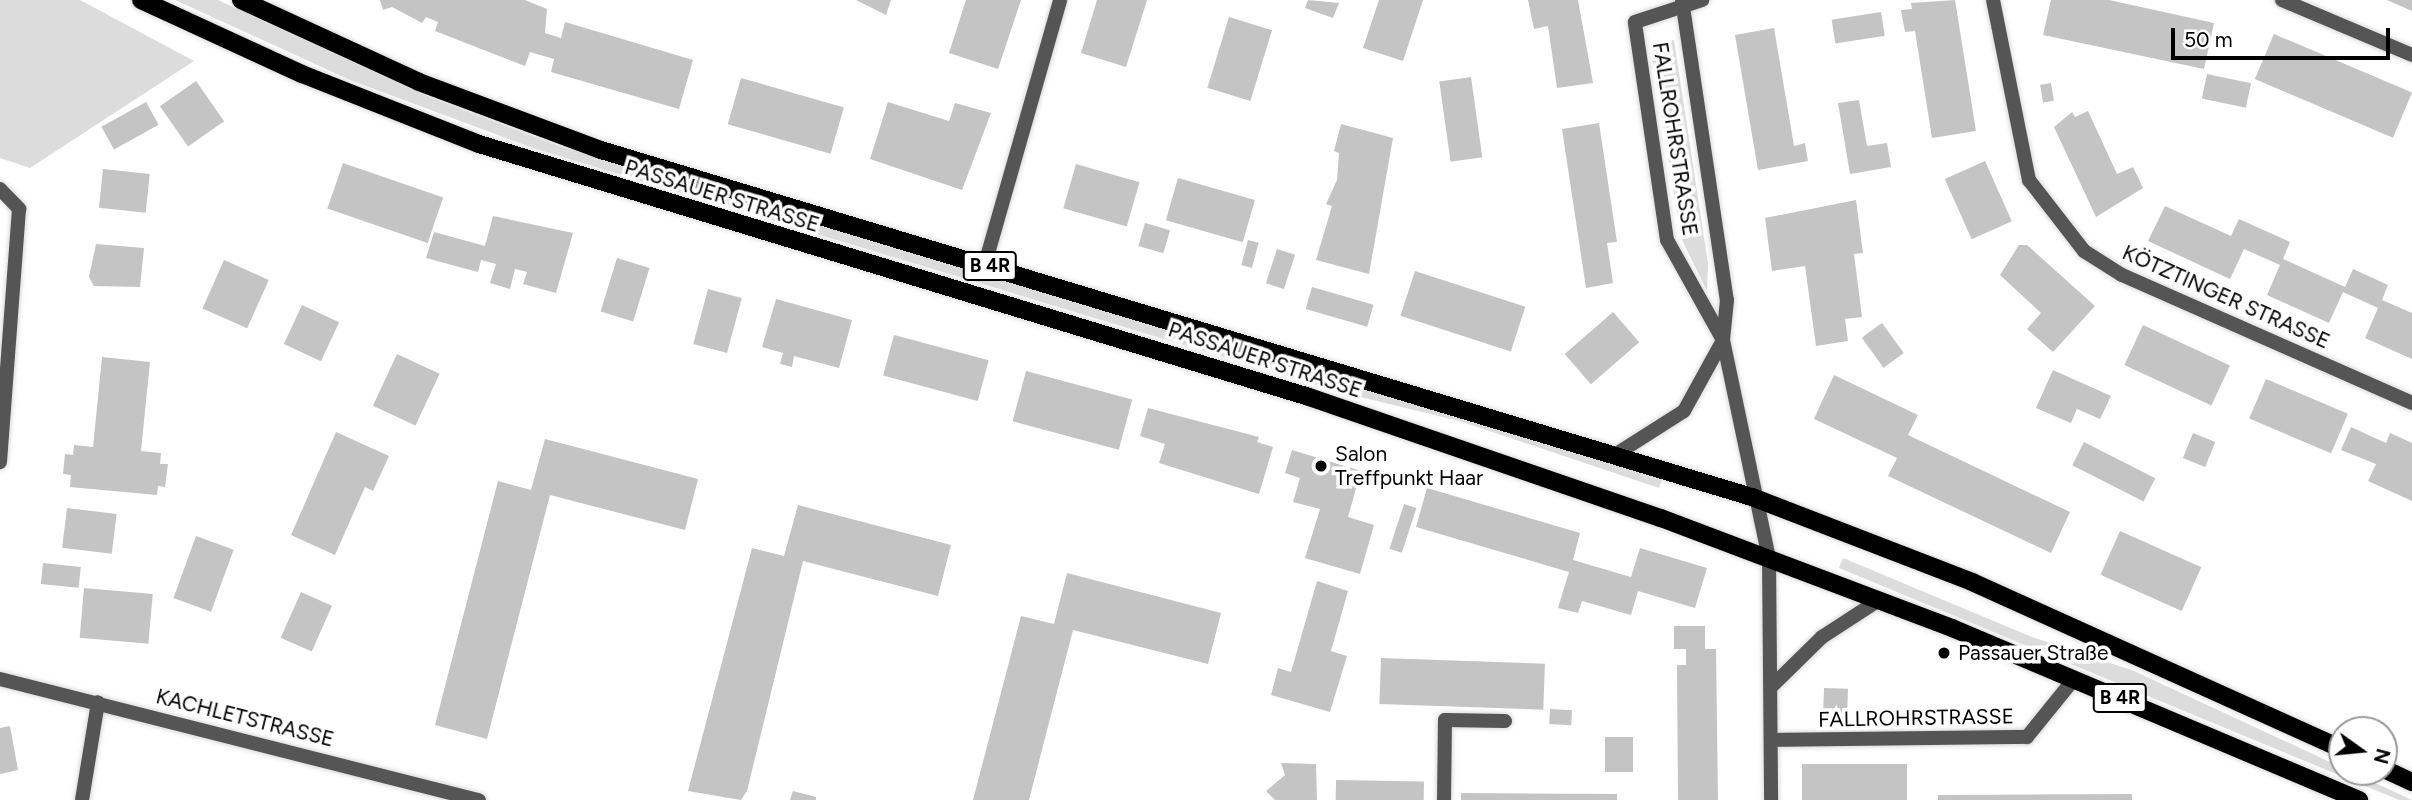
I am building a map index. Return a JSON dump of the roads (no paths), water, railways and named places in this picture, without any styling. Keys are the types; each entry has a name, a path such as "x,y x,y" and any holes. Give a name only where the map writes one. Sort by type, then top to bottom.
{"main road":[{"name":"PASSAUER STRASSE","path":"241,0 527,124 1618,453 1752,497 1972,582 2328,743"},
{"name":"PASSAUER STRASSE","path":"143,1 302,75 492,148 1306,396 1769,558 2074,679 2359,800"}],"street":[{"path":"985,264 1060,0"},
{"path":"1682,2 1702,0"},
{"name":"KÖTZTINGER STRASSE","path":"1993,0 2029,180 2084,251 2122,275 2412,403"},
{"path":"2282,0 2412,55"},
{"name":"FALLROHRSTRASSE","path":"1723,340 1667,240 1635,22 1682,2 1727,300 1723,340 1752,497 1769,558 1771,800"},
{"path":"0,188 19,209 0,462"},
{"name":"FALLROHRSTRASSE","path":"1618,453 1684,411 1723,340"},
{"path":"1772,686 1822,637 1880,600"},
{"name":"KACHLETSTRASSE","path":"0,679 479,800"},
{"name":"FALLROHRSTRASSE","path":"1771,740 2027,737 2074,679"},
{"path":"82,800 98,702"},
{"path":"1444,800 1444,720 1505,721"}],"place":[{"name":"Salon Treffpunkt Haar","path":"1321,466"},
{"name":"Passauer Straße","path":"1944,653"}]}
